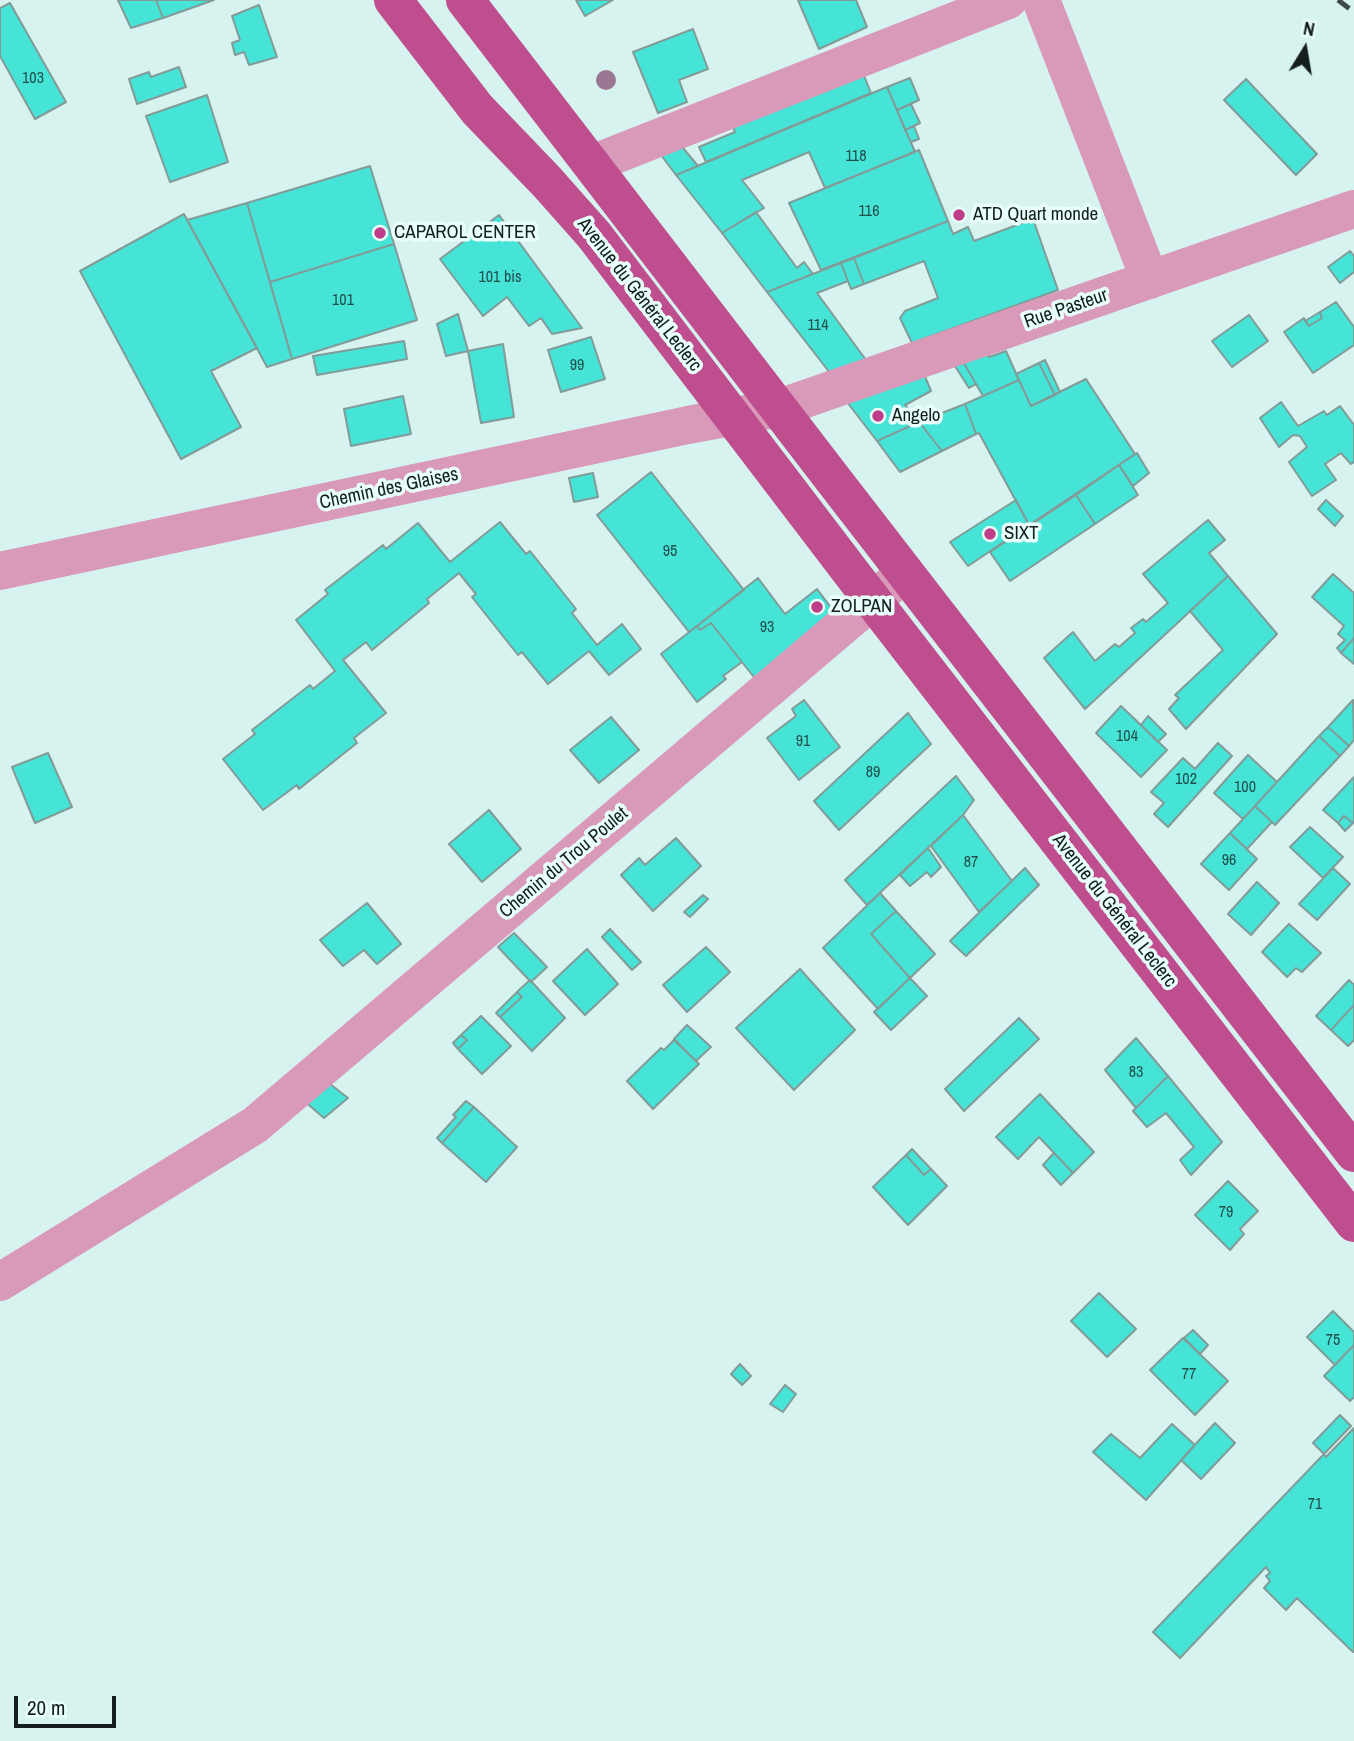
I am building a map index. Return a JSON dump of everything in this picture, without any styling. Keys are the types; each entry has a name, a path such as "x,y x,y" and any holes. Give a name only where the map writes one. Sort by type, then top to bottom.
{"main road":[{"name":"Avenue du Général Leclerc","path":"393,0 477,109 594,235 1354,1223"},
{"path":"430,46 431,0"},
{"path":"465,0 1354,1153"}],"street":[{"path":"592,164 1008,0"},
{"path":"1041,0 1150,280"},
{"name":"Rue Pasteur","path":"779,408 1354,209"},
{"name":"Chemin des Glaises","path":"0,571 779,408"},
{"path":"873,600 905,573"},
{"path":"873,600 933,609"},
{"name":"Chemin du Trou Poulet","path":"0,1282 255,1125 873,600"}],"building":[{"path":"118,0 156,0 163,18 131,28"},
{"path":"156,0 214,0 163,18"},
{"path":"576,0 613,0 585,16"},
{"path":"798,0 856,0 867,27 819,49"},
{"path":"10,3 66,102 35,119 0,56 0,8"},
{"path":"259,5 277,57 249,65 244,52 235,55 232,43 240,40 232,16"},
{"path":"693,29 708,69 679,80 687,102 658,113 633,52"},
{"path":"179,67 186,87 137,104 129,79 149,72 151,77"},
{"path":"863,73 871,93 706,162 699,147 735,132 728,115"},
{"path":"910,78 919,100 897,110 887,87"},
{"path":"1246,79 1317,154 1296,175 1224,100"},
{"path":"887,87 915,152 825,188 809,152 742,180 764,208 722,233 676,175"},
{"path":"207,95 228,162 170,182 146,116"},
{"path":"911,104 920,123 905,130 897,110"},
{"path":"914,126 919,139 911,142 905,130"},
{"path":"678,142 698,166 676,175 661,155"},
{"path":"919,150 948,221 821,270 789,203"},
{"path":"370,166 394,244 270,282 247,203"},
{"path":"247,203 292,359 267,367 187,220"},
{"path":"756,212 797,268 804,262 813,274 767,292 722,233"},
{"path":"184,214 257,348 211,371 241,427 181,459 80,271"},
{"path":"499,215 582,328 552,334 541,318 529,326 507,297 483,316 440,259"},
{"path":"1033,219 1058,290 912,343 900,318 905,311 938,298 924,261 864,284 854,258 948,221 953,234 968,227 974,241"},
{"path":"394,244 417,320 292,359 270,282"},
{"path":"1350,251 1354,256 1354,272 1340,283 1328,267"},
{"path":"854,258 864,284 851,289 841,263"},
{"path":"841,263 848,281 817,293 866,360 830,373 767,292"},
{"path":"1336,302 1354,327 1354,345 1313,373 1284,332 1304,318 1309,326 1322,318 1320,312"},
{"path":"1320,312 1322,318 1309,326 1305,321"},
{"path":"458,314 468,351 446,356 437,324"},
{"path":"1249,315 1268,341 1232,367 1212,341"},
{"path":"591,337 605,379 561,392 548,350"},
{"path":"404,341 407,359 317,375 313,356"},
{"path":"503,344 514,417 481,423 468,351"},
{"path":"986,351 989,357 1006,351 1019,380 983,396 962,360"},
{"path":"962,360 976,384 969,388 953,363"},
{"path":"1045,360 1060,392 1055,395 1039,363"},
{"path":"1039,363 1055,395 1031,406 1016,374"},
{"path":"924,374 931,391 905,405 919,422 877,441 847,402"},
{"path":"1086,379 1135,454 1029,525 979,433 976,434 965,404 1019,380 1031,406"},
{"path":"403,396 411,434 351,446 344,409"},
{"path":"1281,402 1298,426 1324,411 1327,415 1340,406 1354,425 1354,462 1351,464 1341,453 1325,464 1336,480 1312,496 1289,462 1307,447 1300,436 1293,435 1279,447 1260,418"},
{"path":"965,404 976,434 942,451 919,422"},
{"path":"919,422 942,451 900,472 877,441"},
{"path":"1137,453 1149,473 1133,486 1119,465"},
{"path":"1119,465 1138,495 1095,524 1076,495"},
{"path":"651,472 744,590 689,632 597,515"},
{"path":"593,473 598,497 574,502 569,478"},
{"path":"1076,495 1095,524 1010,581 990,552"},
{"name":"SIXT","path":"1016,500 1029,525 968,566 950,542"},
{"path":"1326,500 1343,516 1335,526 1318,509"},
{"path":"1208,520 1225,540 1209,553 1228,576 1085,709 1044,658 1073,632 1095,661 1115,644 1119,647 1135,633 1131,628 1143,619 1146,622 1168,603 1143,574"},
{"path":"500,522 526,554 530,551 576,609 572,613 597,645 622,624 641,649 609,675 589,651 548,684 522,652 518,655 472,597 476,594 459,573 427,599 429,603 372,650 366,642 343,660 386,713 354,738 357,743 299,789 297,785 263,810 223,759 255,734 252,730 310,685 313,689 335,671 296,620 328,594 325,590 383,545 386,549 418,523 450,562"},
{"path":"1333,574 1354,593 1354,638 1341,653 1337,648 1345,640 1338,634 1344,626 1312,597"},
{"path":"1228,576 1277,634 1186,729 1169,709 1179,698 1175,695 1223,650 1190,611"},
{"path":"758,578 785,614 817,589 836,614 757,681 711,623 700,630 697,626"},
{"path":"711,623 742,662 723,676 726,679 697,702 661,654 697,626 700,630"},
{"path":"1354,638 1354,664 1341,653"},
{"path":"804,700 840,747 799,780 767,738 796,716 792,709"},
{"path":"1353,700 1354,740 1349,746 1328,727"},
{"path":"1121,706 1167,750 1141,777 1096,733"},
{"path":"908,713 931,744 839,830 814,801"},
{"path":"1148,716 1166,734 1158,742 1141,725"},
{"path":"611,717 639,750 599,783 570,750"},
{"path":"1328,727 1349,746 1340,756 1319,736"},
{"path":"1319,736 1340,756 1275,825 1255,806"},
{"path":"1218,743 1232,756 1168,827 1154,814 1164,803 1151,792 1183,758 1195,769"},
{"path":"48,753 72,807 35,823 12,767"},
{"path":"1248,755 1277,782 1243,819 1214,793"},
{"path":"956,776 974,800 963,815 867,905 845,880"},
{"path":"1354,777 1354,821 1353,823 1344,816 1338,823 1323,810"},
{"path":"1255,806 1272,822 1247,849 1230,833"},
{"path":"489,810 521,849 482,882 449,844"},
{"path":"963,815 1012,881 979,912 931,846"},
{"path":"1344,816 1353,823 1345,831 1338,823"},
{"path":"1310,827 1343,857 1323,878 1290,847"},
{"path":"1230,833 1257,859 1229,890 1201,864"},
{"path":"676,838 701,866 653,911 621,875 639,858 645,865"},
{"path":"928,848 941,867 931,877 927,872 910,886 900,875"},
{"path":"1025,868 1039,885 966,956 950,941"},
{"path":"1333,868 1350,884 1317,920 1299,904"},
{"path":"1257,882 1279,903 1251,935 1228,914"},
{"path":"880,893 896,911 871,934 910,978 878,1009 823,948"},
{"path":"703,895 708,899 690,917 684,912"},
{"path":"367,903 401,944 377,964 364,950 343,966 320,940"},
{"path":"896,911 935,954 910,978 871,934"},
{"path":"1289,924 1321,953 1302,972 1296,968 1287,977 1262,952"},
{"path":"610,929 641,962 632,970 602,937"},
{"path":"514,933 547,967 531,982 498,947"},
{"path":"706,947 730,972 687,1012 663,985"},
{"path":"587,949 618,984 585,1015 553,981"},
{"path":"800,969 855,1030 794,1090 736,1028"},
{"path":"910,978 927,996 891,1030 874,1012"},
{"path":"530,980 565,1018 532,1051 500,1017 522,997 517,992"},
{"path":"1349,980 1354,985 1354,1005 1331,1030 1316,1016"},
{"path":"517,992 522,997 500,1017 496,1013"},
{"path":"1354,1005 1354,1040 1348,1046 1331,1030"},
{"path":"481,1016 511,1046 482,1074 458,1049 467,1040 461,1035"},
{"path":"1019,1018 1039,1039 964,1111 945,1089"},
{"path":"687,1025 711,1047 696,1061 674,1039"},
{"path":"461,1035 467,1040 458,1049 453,1043"},
{"path":"1136,1038 1168,1076 1136,1108 1105,1070"},
{"path":"674,1040 699,1064 653,1109 627,1081 661,1048 664,1050"},
{"path":"1168,1076 1222,1142 1191,1175 1180,1160 1194,1147 1166,1113 1147,1127 1133,1111"},
{"path":"321,1077 348,1098 324,1118 296,1094"},
{"path":"1040,1094 1094,1152 1073,1173 1039,1137 1018,1159 996,1137"},
{"path":"466,1101 474,1107 442,1143 437,1138"},
{"path":"474,1107 517,1147 486,1182 442,1143"},
{"path":"912,1149 931,1169 924,1175 906,1155"},
{"path":"1054,1153 1073,1173 1061,1185 1043,1165"},
{"path":"906,1155 924,1175 931,1169 947,1186 908,1225 873,1187"},
{"path":"1228,1181 1258,1211 1240,1229 1244,1234 1230,1250 1195,1215"},
{"path":"1099,1293 1136,1329 1107,1357 1071,1321"},
{"path":"1333,1311 1354,1332 1354,1345 1335,1365 1307,1337"},
{"path":"1193,1330 1208,1345 1200,1354 1184,1338"},
{"path":"1183,1338 1228,1381 1195,1415 1150,1370"},
{"path":"1354,1345 1354,1397 1350,1401 1324,1376"},
{"path":"740,1364 751,1376 742,1385 731,1374"},
{"path":"785,1385 796,1394 783,1412 770,1404"},
{"path":"1340,1415 1351,1426 1324,1454 1313,1443"},
{"path":"1215,1423 1235,1443 1201,1479 1181,1460"},
{"path":"1172,1424 1195,1445 1146,1500 1093,1452 1111,1434 1140,1458"},
{"path":"1354,1428 1353,1652 1297,1598 1286,1610 1264,1588 1270,1581 1266,1576 1270,1573 1266,1567 1180,1658 1153,1632 1324,1454 1326,1457"}],"railway":[{"path":"1338,0 1354,12"}],"place":[{"name":"ATD Quart monde","path":"959,215"},
{"name":"CAPAROL CENTER","path":"380,233"},
{"name":"Angelo","path":"878,416"},
{"name":"SIXT","path":"990,534"},
{"name":"ZOLPAN","path":"817,607"}]}
